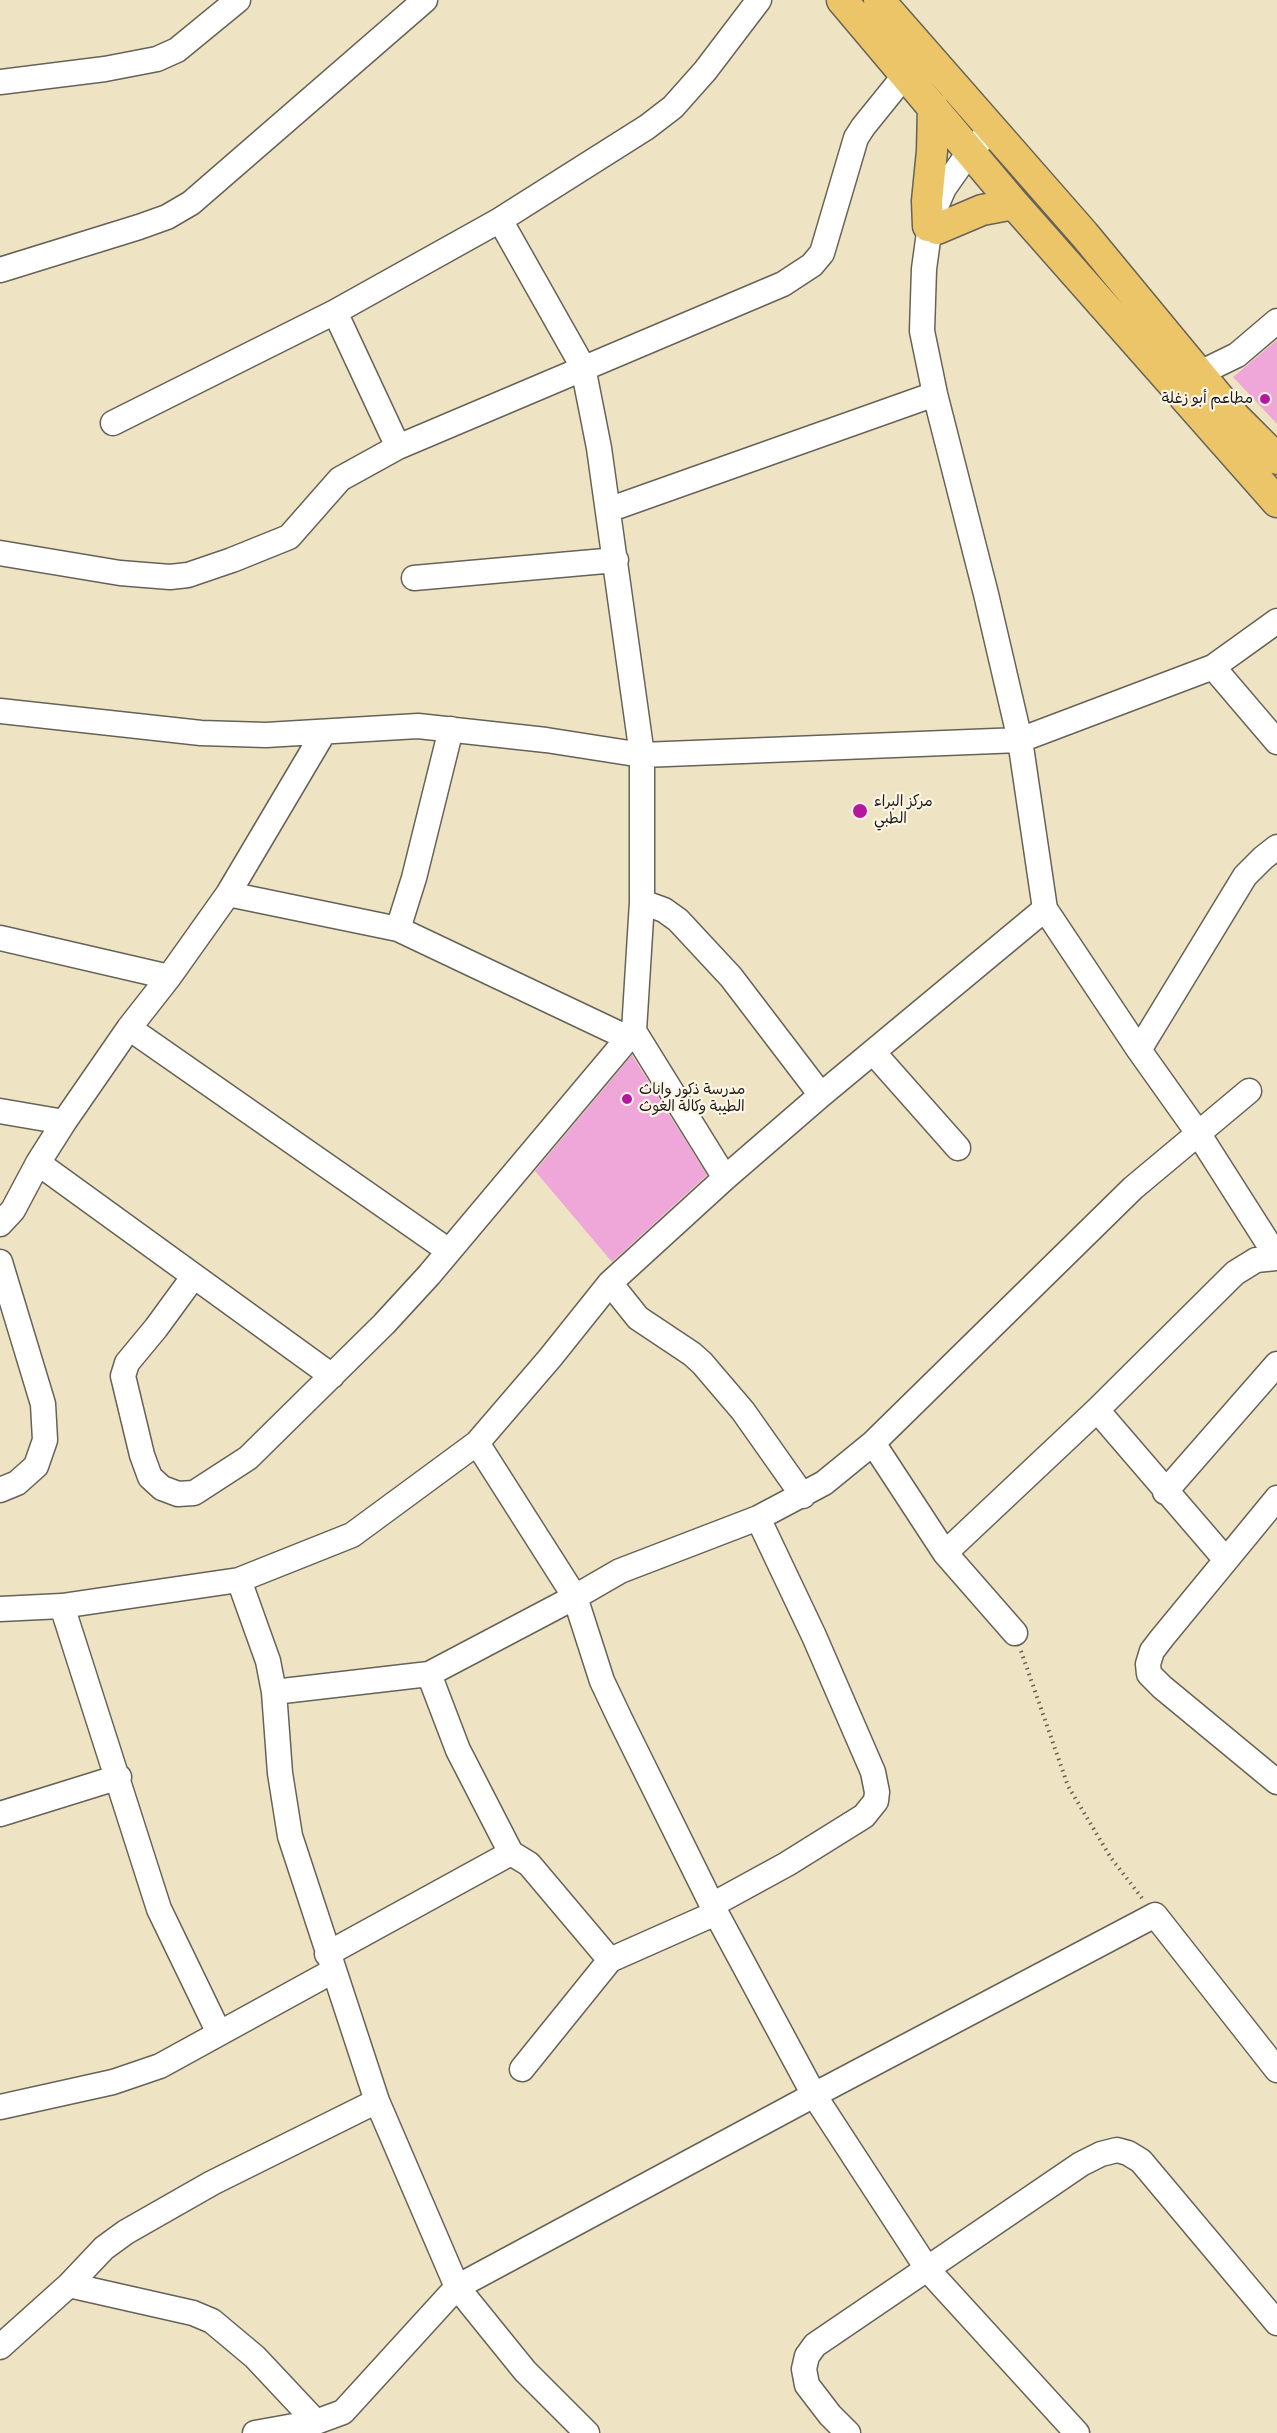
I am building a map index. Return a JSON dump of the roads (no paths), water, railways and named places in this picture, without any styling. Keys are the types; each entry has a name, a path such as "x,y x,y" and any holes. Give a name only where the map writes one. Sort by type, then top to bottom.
{"main road":[{"path":"842,0 1014,204 1277,502"},
{"path":"879,0 999,135 1235,417 1277,459"},
{"path":"933,107 932,152 927,201 931,231 982,210 1014,204"}],"street":[{"path":"0,82 105,69 157,59 177,50 237,0"},
{"path":"0,270 139,227 167,217 191,203 425,0"},
{"path":"113,423 335,312 500,220 647,127 673,107 705,71 759,0"},
{"path":"0,553 145,576 188,575 259,551 289,537 340,478 398,447 783,284 812,265 822,253 856,138 905,75"},
{"path":"945,1553 1097,1410 1236,1273 1256,1260 1277,1258 1198,1133 1139,1050 1045,909 1020,740 986,594 935,394 922,331 924,269 931,231 944,188 999,135"},
{"path":"194,1275 156,1328 127,1363 123,1376 142,1455 150,1477 162,1488 178,1494 195,1493 248,1458 384,1324 449,1251 631,1034 642,902 642,755 608,510 583,367 500,220"},
{"path":"335,312 398,447"},
{"path":"1200,373 1237,355 1277,321"},
{"path":"608,510 935,394"},
{"path":"414,578 616,560"},
{"path":"0,711 201,734 266,735 382,727 451,729 642,755 1020,740 1213,668 1277,621"},
{"path":"1213,668 1277,742"},
{"path":"398,929 414,878 451,729"},
{"path":"0,1224 13,1210 38,1163 64,1122 129,1028 169,977 228,894 324,732"},
{"path":"1139,1050 1245,876 1277,847"},
{"path":"228,894 398,929 631,1034 725,1178"},
{"path":"642,902 664,910 678,920 731,977 821,1095"},
{"path":"0,1609 62,1606 239,1580 352,1535 477,1443 550,1358 610,1283 725,1178 821,1095 1045,909"},
{"path":"0,938 169,977"},
{"path":"129,1028 449,1251"},
{"path":"873,1052 958,1148"},
{"path":"274,1692 429,1674 620,1571 758,1518 803,1496 824,1483 873,1443 1134,1188 1249,1091"},
{"path":"0,1111 64,1122"},
{"path":"38,1163 332,1376"},
{"path":"0,1262 43,1404 45,1440 36,1466 17,1483 0,1490"},
{"path":"610,1283 638,1318 692,1353 702,1363 743,1411 803,1496"},
{"path":"1165,1492 1277,1364"},
{"path":"1097,1410 1165,1492 1226,1560"},
{"path":"477,1443 575,1597 602,1681 714,1909 814,2095 928,2270 1077,2433"},
{"path":"873,1443 945,1553 1015,1633"},
{"path":"1277,1498 1152,1651 1148,1664 1149,1674 1162,1688 1277,1782"},
{"path":"522,2069 610,1960 714,1909 864,1816 876,1801 877,1792 873,1772 814,1636 758,1518"},
{"path":"239,1580 262,1641 274,1692 280,1773 290,1836 377,2101 457,2287 525,2371 586,2432"},
{"path":"62,1606 119,1777 159,1909 219,2033"},
{"path":"429,1674 458,1750 511,1853 529,1864 610,1960"},
{"path":"0,1814 119,1777"},
{"path":"0,2107 132,2077 160,2066 219,2033 511,1853"},
{"path":"255,2433 316,2422 341,2423 457,2287 1155,1915 1277,2070"},
{"path":"0,2347 69,2285 104,2248 126,2232 212,2183 377,2101"},
{"path":"848,2433 830,2415 807,2385 804,2368 807,2356 814,2345 928,2270 1081,2164 1101,2154 1117,2150 1128,2153 1141,2161 1277,2323"},
{"path":"69,2285 193,2313 212,2321 255,2357 316,2422"}],"place":[{"name":"مطاعم أبو زغلة","path":"1265,399"},
{"name":"مركز البراء الطبي","path":"860,811"},
{"name":"مدرسة ذكور واناث الطيبة وكالة الغوث","path":"627,1099"}]}
